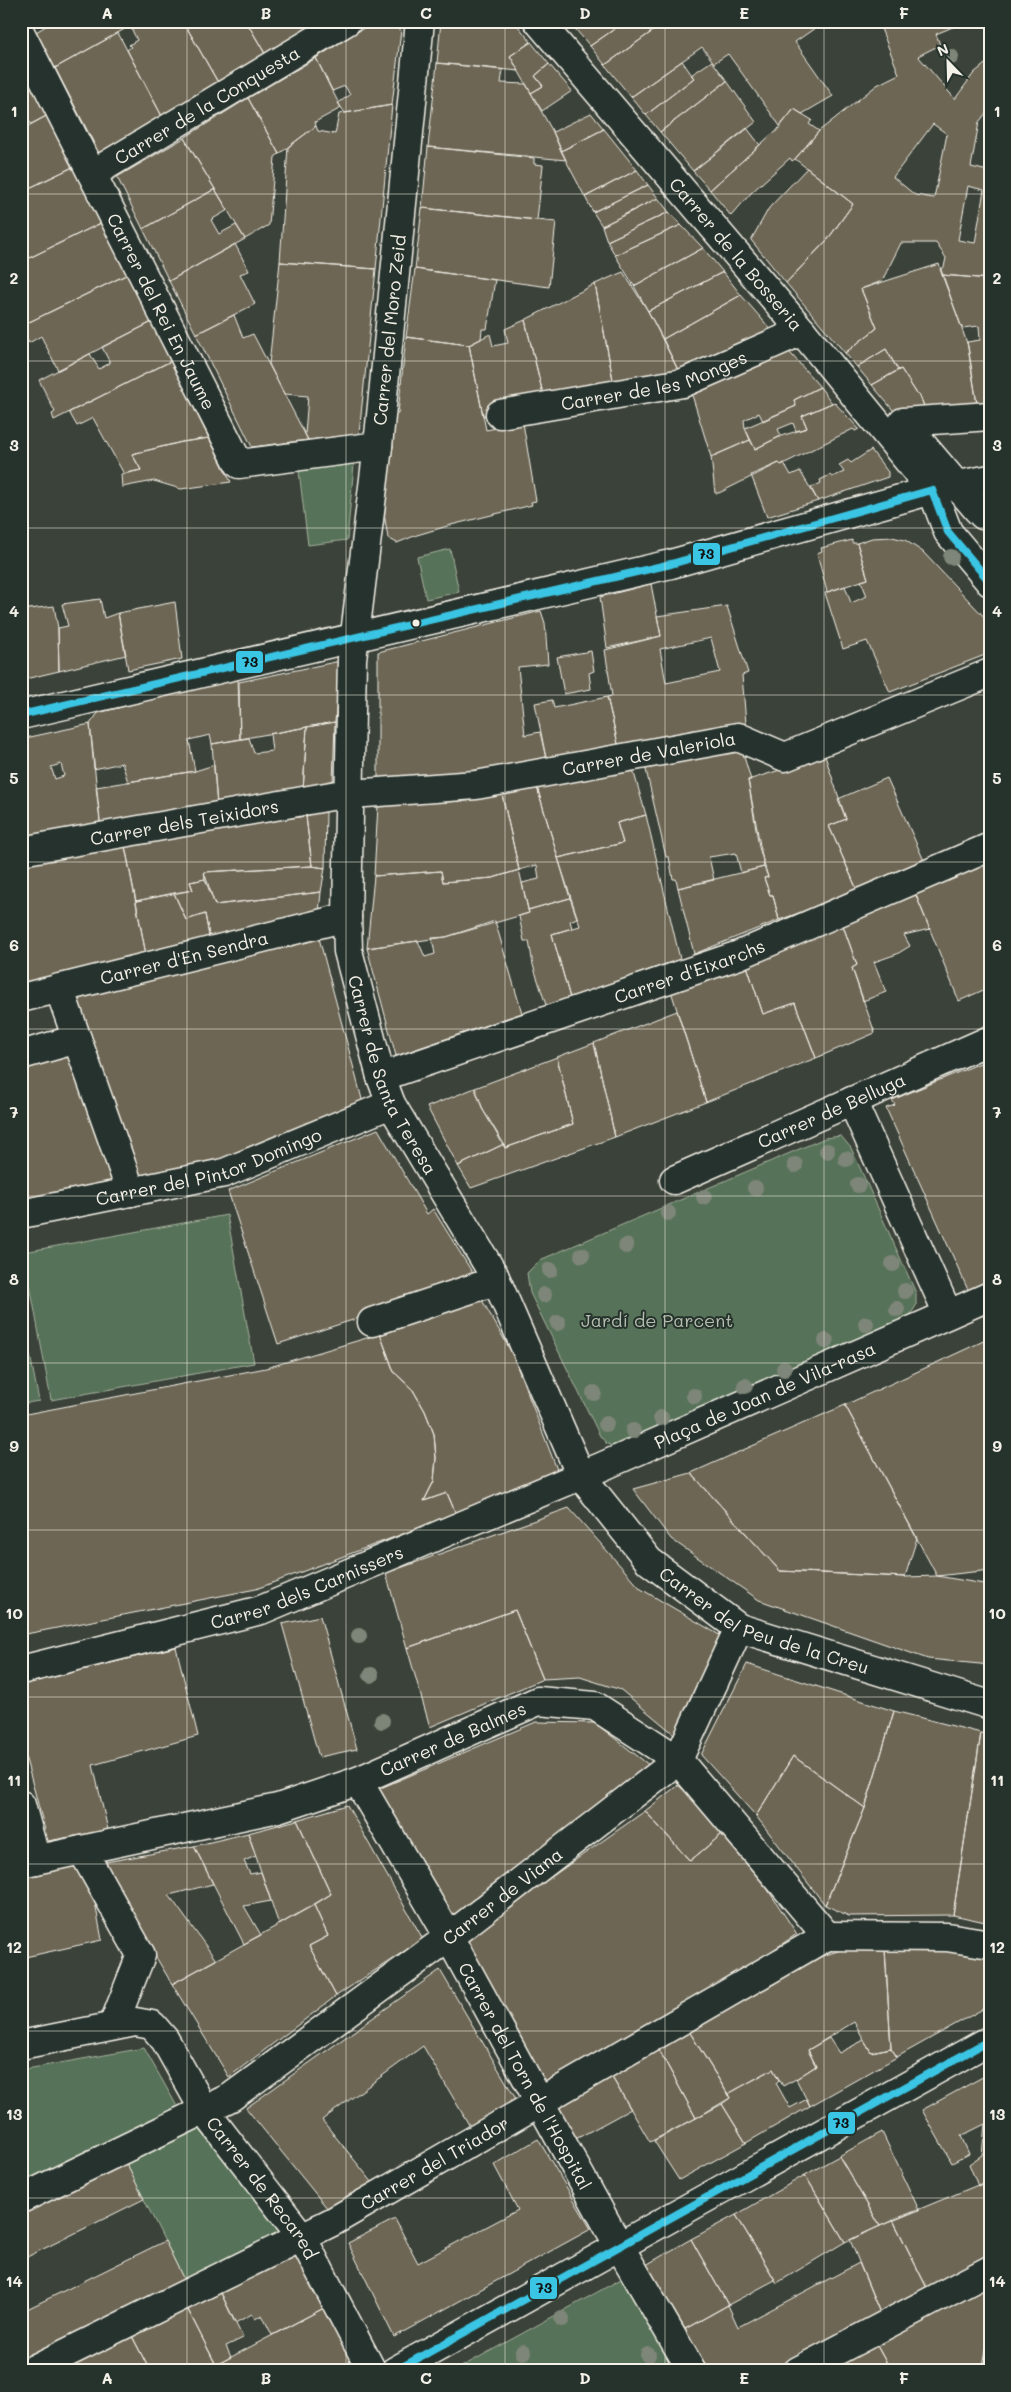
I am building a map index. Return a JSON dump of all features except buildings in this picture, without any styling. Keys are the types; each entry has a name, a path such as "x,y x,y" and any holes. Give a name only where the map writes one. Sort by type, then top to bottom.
{"street":[{"name":"Carrer de la Conquesta","path":"92,174 348,21"},
{"name":"Carrer del Moro Zeid","path":"353,639 378,446 420,21"},
{"name":"Carrer de la Bosseria","path":"538,21 802,331 945,488"},
{"name":"Carrer del Rei En Jaume","path":"21,34 239,464 378,446"},
{"name":"Carrer de les Monges","path":"500,414 683,383 802,331"},
{"path":"990,416 903,422 945,488 983,514 990,507"},
{"path":"21,715 671,564 945,488 990,479"},
{"path":"945,488 948,532 990,582"},
{"name":"Carrer de Santa Teresa","path":"353,639 348,794 348,951 381,1077 391,1104 494,1275 581,1476"},
{"name":"Carrer de Valeriola","path":"348,794 476,785 738,737 785,757 990,673"},
{"name":"Carrer dels Teixidors","path":"21,851 348,794"},
{"name":"Carrer d'Eixarchs","path":"381,1077 739,955 990,847"},
{"name":"Carrer d'En Sendra","path":"21,998 347,917"},
{"path":"59,988 131,1192"},
{"path":"21,1055 77,1039"},
{"name":"Carrer de Belluga","path":"674,1180 990,1040"},
{"path":"852,1101 948,1314"},
{"name":"Carrer del Pintor Domingo","path":"21,1214 224,1173 391,1104"},
{"path":"372,1322 489,1283 494,1275"},
{"name":"Plaça de Joan de Vila-rasa","path":"581,1476 990,1296"},
{"name":"Carrer del Peu de la Creu","path":"581,1476 649,1561 739,1628 990,1705"},
{"name":"Carrer dels Carnissers","path":"21,1670 261,1610 581,1476"},
{"name":"Carrer de Viana","path":"21,2199 231,2097 449,1937 678,1760 739,1628"},
{"name":"Carrer de Balmes","path":"29,1861 278,1808 358,1781 538,1701 595,1706 678,1760 827,1936"},
{"name":"Carrer del Torn de l'Hospital","path":"358,1781 449,1937 620,2246 692,2371"},
{"path":"21,1806 29,1861"},
{"path":"21,2045 124,2024 141,1955 82,1850"},
{"path":"827,1936 947,1937 990,1944"},
{"name":"Carrer del Triador","path":"30,2371 334,2221 540,2100 827,1936"},
{"name":"Carrer de Recared","path":"124,2024 152,2025 165,2040 204,2110 302,2236 372,2371"},
{"path":"395,2371 990,2040"},
{"path":"798,2371 990,2270"}],"green space":[{"path":"354,464 347,540 308,545 299,471"},
{"path":"450,549 459,592 426,599 417,557"},
{"name":"Jardí de Parcent","path":"841,1136 851,1148 916,1293 916,1306 908,1318 618,1448 607,1444 600,1436 530,1293 527,1273 540,1260 825,1138"},
{"path":"227,1215 254,1363 51,1400 24,1252"},
{"path":"21,1308 39,1401 21,1404"},
{"path":"144,2048 178,2108 21,2185 21,2070"},
{"path":"196,2125 282,2232 184,2280 125,2161"},
{"path":"623,2278 675,2371 454,2371"}],"transit line":[{"name":"73","path":"932,490 948,532 990,582"},
{"name":"73","path":"21,715 671,564 932,490"},
{"name":"73","path":"395,2371 990,2040"}]}
